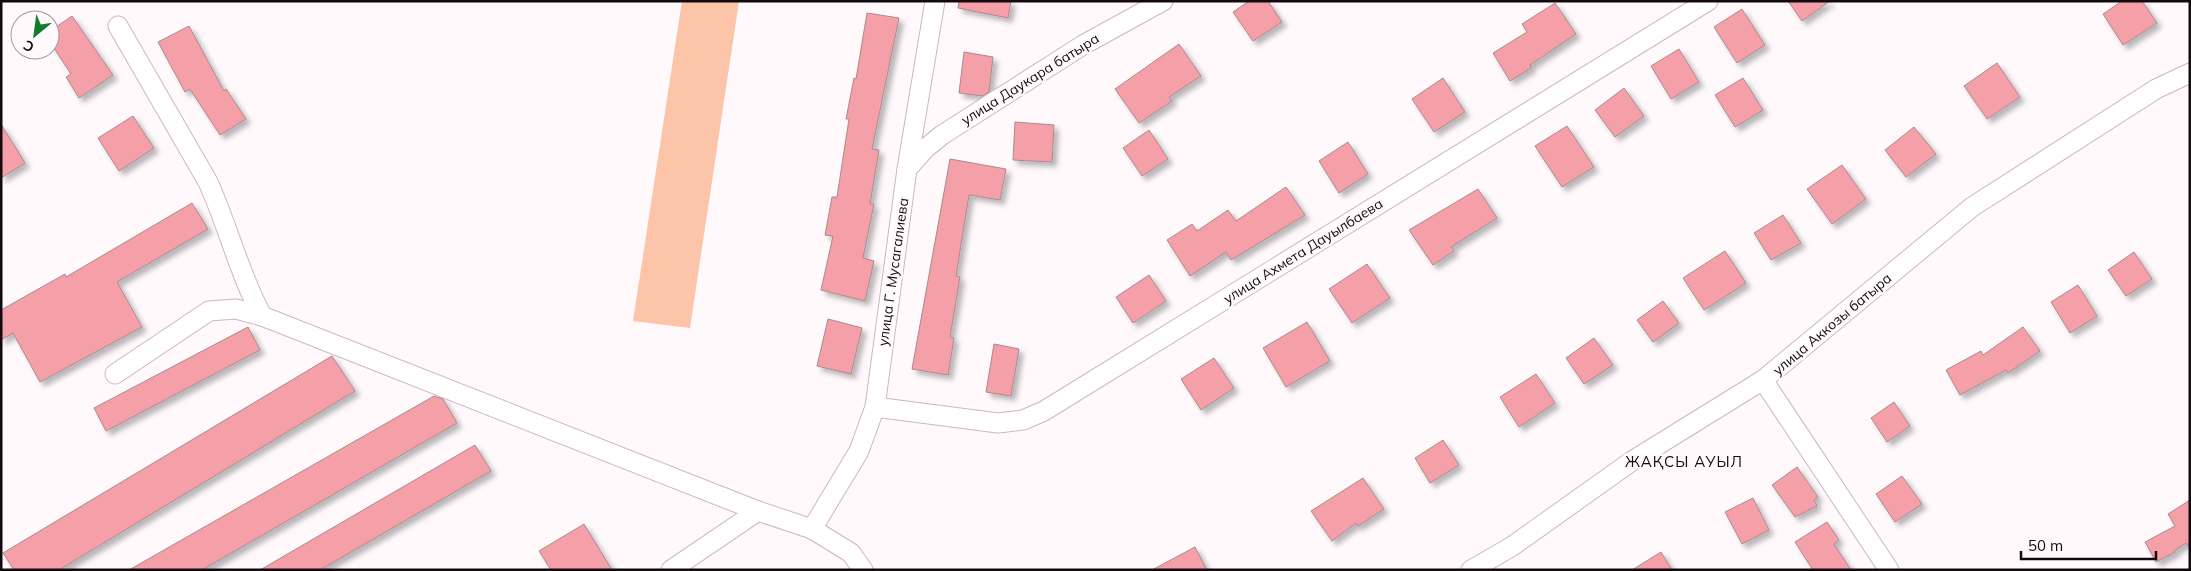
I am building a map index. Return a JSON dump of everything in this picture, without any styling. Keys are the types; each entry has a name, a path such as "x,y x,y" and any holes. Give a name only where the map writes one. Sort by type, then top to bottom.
{"street":[{"name":"улица Г. Мусагалиева","path":"812,529 860,451 875,407 907,170 935,1"},
{"name":"улица Даукара батыра","path":"907,170 926,148 942,135 1083,45 1163,1"},
{"name":"улица Ахмета Дауылбаева","path":"875,407 998,423 1023,420 1044,411 1708,1"},
{"path":"118,26 208,182 220,209 247,288 262,316"},
{"name":"улица Аккозы батыра","path":"1471,570 1511,547 1632,462 1764,380 1972,207 2148,94 2190,73"},
{"path":"115,374 209,311 236,309 262,316 758,511 812,529 852,553 863,570"},
{"path":"1764,380 1889,570"},
{"path":"671,570 758,511"}],"shaded area":[{"path":"682,1 739,1 690,328 633,321"}],"building":[{"path":"959,1 1011,1 1008,18 958,8"},
{"path":"1249,1 1268,1 1282,22 1253,41 1233,12"},
{"path":"1788,1 1830,1 1802,21"},
{"path":"2122,1 2142,1 2157,23 2123,45 2103,14"},
{"path":"1555,3 1576,34 1530,65 1531,68 1510,81 1493,53 1527,32 1522,24"},
{"path":"1742,9 1765,45 1737,63 1714,27"},
{"path":"867,13 899,18 872,149 879,150 870,204 874,204 863,258 874,261 865,301 821,290 833,236 825,235 832,197 837,197 849,119 846,119 854,78 856,79"},
{"path":"72,16 113,75 79,98 66,77 71,74 60,57 60,24"},
{"path":"189,26 224,91 226,89 246,119 220,135 190,89 185,92 158,42"},
{"path":"1179,44 1201,76 1169,97 1172,101 1139,123 1115,89"},
{"path":"1679,49 1699,82 1671,99 1651,66"},
{"path":"964,52 993,57 989,92 982,96 959,93"},
{"path":"1997,63 2020,97 1987,119 1964,86"},
{"path":"1443,78 1465,112 1434,132 1412,99"},
{"path":"1743,78 1763,110 1735,127 1715,95"},
{"path":"1624,88 1644,116 1615,137 1595,110"},
{"path":"133,116 154,148 119,171 98,138"},
{"path":"1015,122 1054,125 1052,162 1013,160"},
{"path":"1,124 25,163 1,178"},
{"path":"1567,126 1594,167 1562,187 1535,146"},
{"path":"1914,127 1936,154 1906,177 1885,150"},
{"path":"1149,130 1168,159 1142,176 1123,148"},
{"path":"1348,142 1368,174 1339,193 1319,161"},
{"path":"950,159 1006,169 1000,200 969,195 956,276 960,277 950,337 954,338 948,375 912,369"},
{"path":"1842,165 1866,199 1832,224 1807,189"},
{"path":"1286,187 1305,215 1231,260 1226,252 1190,276 1167,240 1192,224 1197,231 1228,210 1236,221"},
{"path":"1478,189 1497,218 1451,247 1454,251 1433,265 1409,230"},
{"path":"192,203 208,229 117,282 142,327 40,382 13,333 1,340 1,310 65,274 66,277"},
{"path":"1783,215 1801,243 1771,260 1754,233"},
{"path":"1725,251 1746,283 1704,310 1683,278"},
{"path":"2134,252 2152,279 2126,296 2108,270"},
{"path":"1367,264 1390,298 1352,323 1329,289"},
{"path":"1149,275 1166,301 1133,323 1116,297"},
{"path":"2078,285 2097,316 2070,333 2051,302"},
{"path":"1663,301 1679,323 1653,342 1637,320"},
{"path":"828,319 862,328 851,374 817,366"},
{"path":"1307,322 1330,361 1286,387 1263,348"},
{"path":"248,327 260,350 106,431 94,408"},
{"path":"2023,327 2040,351 2008,373 2006,370 1960,395 1946,370 1981,351 1983,355"},
{"path":"1594,338 1613,365 1584,384 1566,358"},
{"path":"994,344 1019,349 1011,396 986,392"},
{"path":"332,356 355,391 59,570 14,570 3,553"},
{"path":"1214,358 1234,388 1201,410 1181,379"},
{"path":"1536,374 1555,403 1519,427 1500,397"},
{"path":"434,396 443,399 457,423 202,570 129,570"},
{"path":"1894,402 1910,426 1887,442 1871,418"},
{"path":"1443,440 1459,465 1430,483 1415,458"},
{"path":"475,445 491,471 320,570 260,570"},
{"path":"1797,467 1818,497 1814,500 1817,506 1795,517 1772,485"},
{"path":"1902,476 1922,504 1895,522 1876,494"},
{"path":"1363,478 1384,509 1358,526 1356,523 1332,541 1311,511"},
{"path":"1753,498 1769,530 1742,544 1725,512"},
{"path":"2190,500 2190,549 2186,543 2175,552 2156,562 2145,542 2175,526 2168,514"},
{"path":"1827,522 1839,540 1834,544 1851,570 1813,570 1795,542"},
{"path":"584,524 612,570 551,570 539,551"},
{"path":"1195,547 1207,570 1152,570"},
{"path":"1661,552 1672,570 1632,570"}],"district":[{"name":"ЖАҚСЫ АУЫЛ","path":"1684,462"}]}
